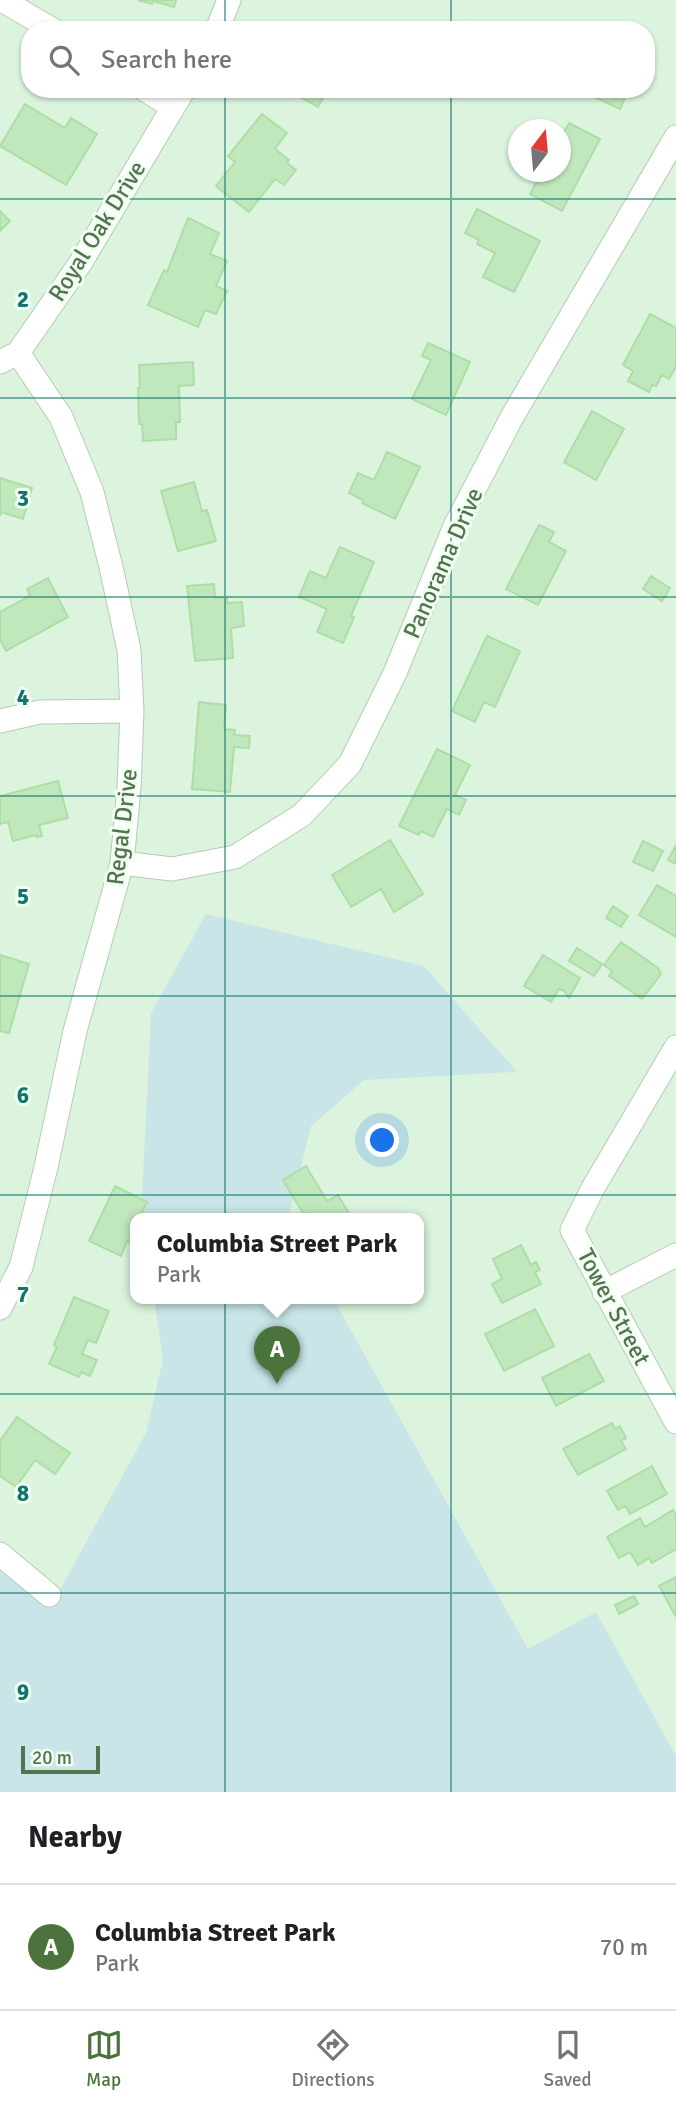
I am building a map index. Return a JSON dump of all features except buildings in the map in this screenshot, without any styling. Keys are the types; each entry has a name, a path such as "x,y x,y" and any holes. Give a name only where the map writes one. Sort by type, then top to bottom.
{"street":[{"path":"2,0 38,21"},
{"path":"221,21 229,0"},
{"name":"Royal Oak Drive","path":"9,357 81,262 178,98"},
{"name":"Panorama Drive","path":"122,863 172,869 235,857 302,815 350,764 395,673 455,526 512,417 676,137"},
{"name":"Regal Drive","path":"0,1308 21,1267 75,1031 122,863 130,788 132,711 129,650 92,492 61,417 9,357"},
{"path":"0,721 40,712 132,711"},
{"name":"Tower Street","path":"676,1047 593,1188 572,1230 676,1422"},
{"path":"604,1292 676,1255"},
{"path":"0,1555 49,1595"}],"shaded area":[{"path":"0,0 676,0 676,1792 0,1792"},
{"path":"206,914 424,966 517,1072 364,1080 311,1126 289,1213 141,1213 151,1013"},
{"path":"155,1304 336,1304 528,1649 596,1612 676,1756 676,1792 0,1792 0,1571 50,1608 146,1433 163,1359"}],"place":[{"name":"Columbia Street Park","path":"277,1384"}]}
